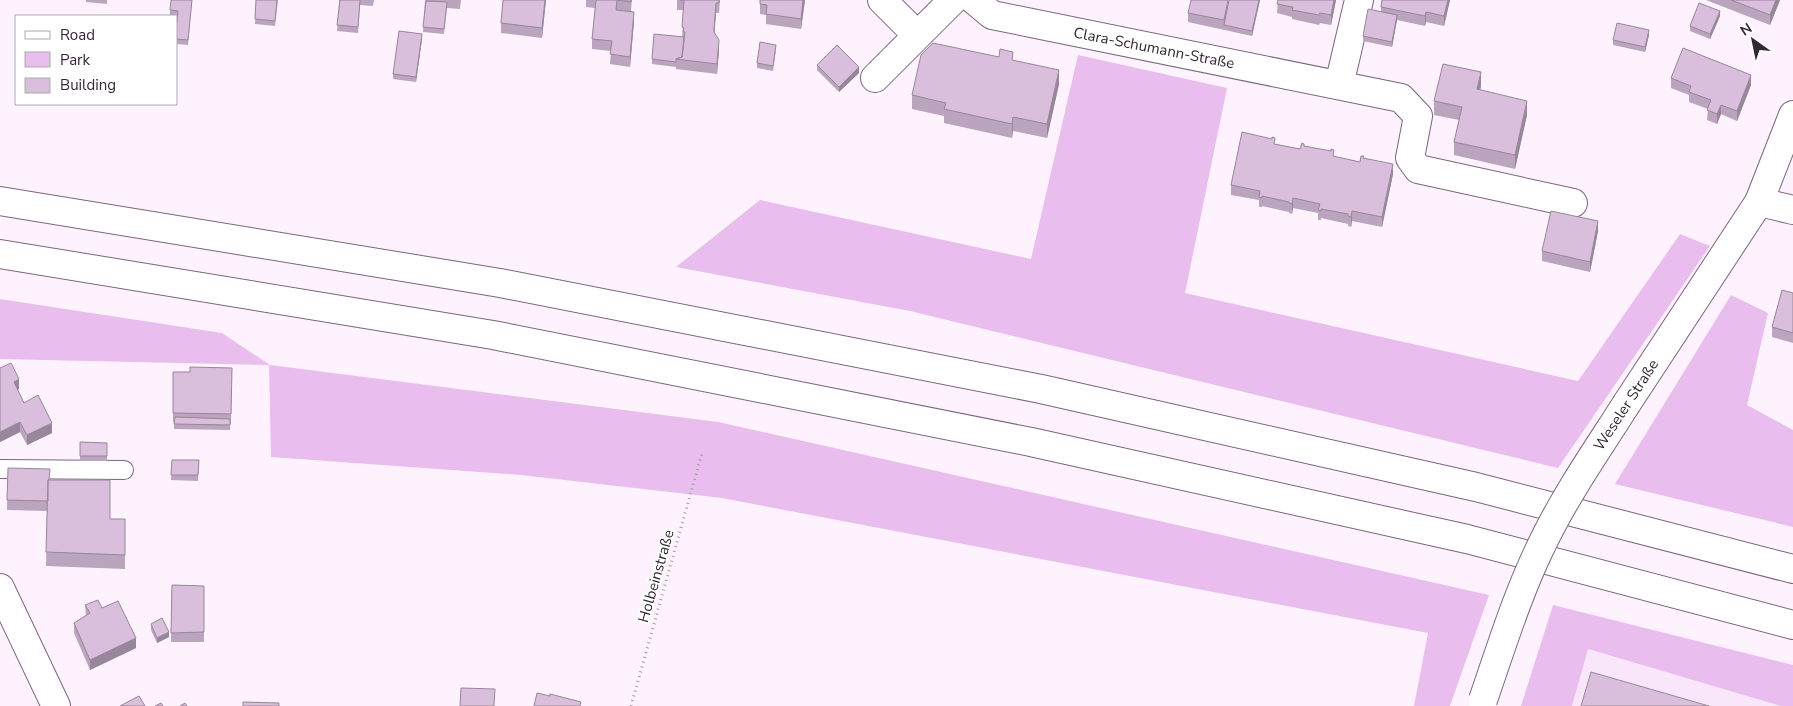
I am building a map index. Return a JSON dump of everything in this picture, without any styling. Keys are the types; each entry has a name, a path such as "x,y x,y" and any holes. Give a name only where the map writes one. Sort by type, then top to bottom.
{"main road":[{"path":"882,0 916,35"},
{"path":"875,78 953,0"},
{"name":"Clara-Schumann-Straße","path":"974,0 992,15 1401,98 1418,116 1410,158 1418,169 1573,203"},
{"path":"1339,86 1359,0"},
{"name":"Weseler Straße","path":"1483,703 1512,613 1546,536 1627,403 1759,202 1793,116"},
{"path":"0,201 500,283 1041,389 1476,488 1793,569"},
{"path":"1759,202 1793,210"},
{"path":"0,254 492,335 1031,442 1467,539 1793,625"},
{"path":"0,588 56,706"}],"lane":[{"path":"0,469 124,470"}],"path":[{"name":"Holbeinstraße","path":"631,706 702,453"}],"shaded area":[{"path":"1587,649 1781,706 1572,706"}],"green space":[{"path":"1078,55 1227,88 1185,293 1578,381 1680,234 1710,246 1558,468 910,311 676,267 760,200 1031,259"},
{"path":"1731,295 1768,313 1747,405 1793,430 1793,527 1615,484"},
{"path":"0,299 222,333 270,365 718,422 1489,595 1450,706 1414,706 1428,633 722,498 521,475 271,457 269,365 0,359"},
{"path":"1553,605 1793,665 1793,706 1781,706 1588,649 1572,706 1521,706"}],"building":[{"path":"171,0 192,0 188,40 178,39 178,11 170,10"},
{"path":"256,0 277,0 275,21 255,19"},
{"path":"340,0 360,0 358,27 337,25"},
{"path":"503,0 545,0 542,28 501,23"},
{"path":"596,0 617,0 616,10 634,12 630,57 610,54 612,41 592,39"},
{"path":"684,0 719,0 719,3 716,3 714,29 719,40 717,64 676,59 682,57 685,32 683,32 684,28 682,27"},
{"path":"760,0 803,0 801,19 766,14 767,5 760,4"},
{"path":"1191,0 1228,0 1224,20 1188,13"},
{"path":"1229,0 1259,0 1252,31 1224,25"},
{"path":"1278,0 1334,0 1331,15 1320,13 1319,15 1292,10 1293,7 1277,4"},
{"path":"1382,0 1448,0 1444,16 1426,12 1425,16 1381,7"},
{"path":"1731,0 1776,0 1770,15"},
{"path":"426,1 447,2 444,29 423,27"},
{"path":"1699,3 1720,11 1710,34 1690,26"},
{"path":"1368,9 1397,15 1392,42 1363,36"},
{"path":"1617,23 1649,30 1645,47 1613,40"},
{"path":"399,31 422,34 416,77 393,74"},
{"path":"654,34 684,37 682,57 676,59 676,62 652,59"},
{"path":"760,42 776,45 773,66 757,63"},
{"path":"933,43 999,57 1000,49 1013,52 1012,60 1059,70 1047,124 1013,117 1012,124 944,109 946,103 912,95 921,55"},
{"path":"837,45 859,67 839,87 817,65"},
{"path":"1683,48 1751,75 1737,111 1721,105 1717,114 1707,110 1711,100 1689,92 1691,86 1671,78"},
{"path":"1443,64 1481,72 1477,89 1527,101 1515,155 1454,142 1462,107 1434,101"},
{"path":"1242,132 1272,139 1272,137 1275,138 1274,144 1300,149 1302,143 1304,146 1334,150 1333,156 1360,162 1361,156 1364,156 1363,158 1393,164 1382,217 1352,211 1351,217 1348,214 1321,209 1321,211 1318,210 1320,204 1293,198 1292,204 1262,196 1262,198 1259,197 1260,191 1231,185"},
{"path":"1551,211 1598,221 1590,262 1542,251"},
{"path":"1782,290 1793,293 1793,333 1772,327"},
{"path":"11,363 19,379 14,382 24,403 38,395 52,423 27,435 20,422 0,432 0,368"},
{"path":"190,367 232,368 231,414 173,413 173,372 190,372"},
{"path":"175,417 230,419 230,425 174,424"},
{"path":"80,442 107,443 107,456 80,456"},
{"path":"172,460 199,460 198,475 171,475"},
{"path":"8,468 50,469 48,501 7,500"},
{"path":"48,480 110,480 110,519 125,519 125,555 46,552"},
{"path":"172,585 204,586 204,632 171,633"},
{"path":"98,600 102,608 118,601 136,638 90,660 74,623 90,613 85,605"},
{"path":"162,618 169,632 157,638 151,624"},
{"path":"1591,672 1709,706 1581,706"},
{"path":"461,688 495,689 494,706 460,706"},
{"path":"537,693 550,696 550,694 581,702 580,706 534,706"},
{"path":"139,696 145,706 120,706"},
{"path":"243,702 279,703 279,706 243,706"}]}
